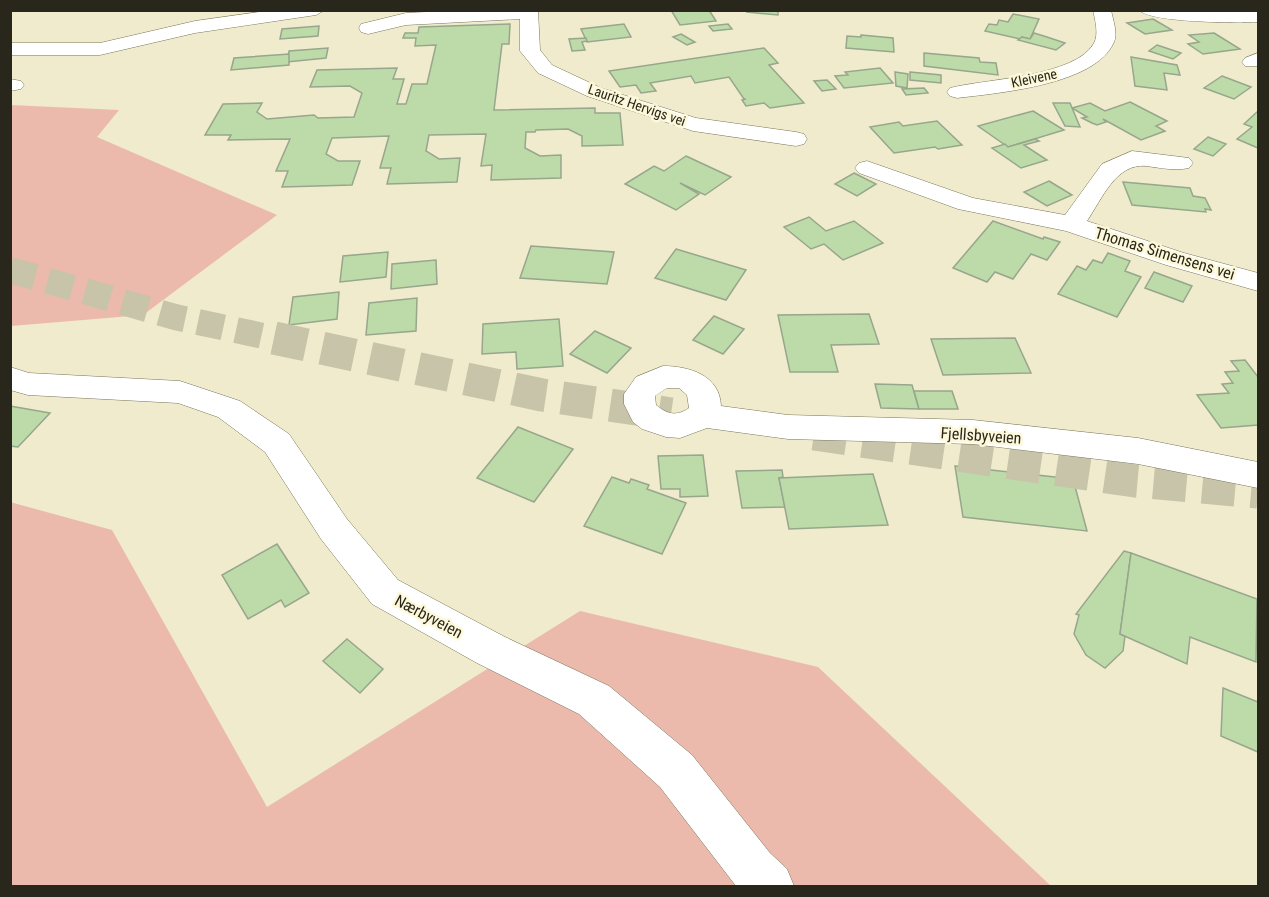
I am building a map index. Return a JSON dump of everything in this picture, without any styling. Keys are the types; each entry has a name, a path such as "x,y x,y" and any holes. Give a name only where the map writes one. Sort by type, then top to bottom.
{"street":[{"path":"10,49 100,49 195,27 316,10"},
{"name":"Kleivene","path":"957,92 1071,71 1090,58 1103,43 1105,25 1102,10"},
{"path":"1149,10 1194,16 1258,17"},
{"path":"368,28 406,19 529,12"},
{"name":"Lauritz Hervigs vei","path":"529,12 530,51 545,69 594,92 693,124 796,139"},
{"name":"Thomas Simensens vei","path":"1072,224 1110,169 1132,158 1181,163"},
{"name":"Thomas Simensens vei","path":"867,168 967,204 1072,224 1175,259 1258,282"},
{"name":"Nærbyveien","path":"10,378 28,384 180,392 229,409 277,442 334,529 385,592 491,650 594,700 676,771 753,870 770,886"},
{"name":"Fjellsbyveien","path":"701,415 788,427 973,432 1138,451 1258,475"}],"shaded area":[{"path":"10,105 119,110 97,137 277,215 143,315 11,326"},
{"path":"10,502 112,530 267,807 580,611 818,667 1051,886 11,886"}],"building":[{"path":"671,10 709,10 716,21 680,25"},
{"path":"748,10 778,10 778,15 747,12"},
{"path":"1013,14 1039,19 1030,39 985,31 989,24 997,25 999,20 1008,22"},
{"path":"1153,19 1172,30 1145,34 1127,23"},
{"path":"510,24 509,44 502,44 494,110 595,108 595,113 620,113 623,145 582,146 582,136 568,129 526,132 525,148 540,156 561,155 561,178 491,180 492,165 481,166 486,134 429,135 426,151 439,159 460,158 457,182 387,184 391,168 380,168 389,136 332,138 326,154 338,161 360,161 352,185 282,187 288,171 276,171 290,139 228,140 231,135 205,135 223,104 262,103 257,112 267,119 314,115 318,118 354,117 362,93 350,86 310,87 317,70 397,68 393,79 404,79 397,104 406,104 412,84 427,84 436,45 415,46 416,38 403,38 405,33 418,33 419,27"},
{"path":"624,24 631,37 587,42 581,29"},
{"path":"728,24 732,29 713,31 709,26"},
{"path":"319,26 318,36 280,39 282,29"},
{"path":"1034,33 1065,43 1056,50 1018,40 1022,37 1030,39"},
{"path":"1214,33 1240,49 1203,54 1188,44 1199,42 1189,35"},
{"path":"681,34 695,42 687,45 673,37"},
{"path":"861,35 893,38 894,52 846,48 847,36 861,37"},
{"path":"586,38 587,41 582,42 585,50 572,51 569,39"},
{"path":"1157,45 1181,53 1173,59 1149,51"},
{"path":"328,48 326,58 287,62 289,51"},
{"path":"764,48 778,63 769,65 804,103 770,108 764,103 746,106 742,100 746,99 729,77 695,83 691,76 650,83 656,91 641,93 636,85 620,87 609,71"},
{"path":"924,53 979,58 980,62 996,63 998,75 924,66"},
{"path":"289,54 289,65 231,70 234,58"},
{"path":"1131,57 1177,65 1180,75 1164,73 1167,90 1135,86"},
{"path":"880,68 893,83 844,88 835,76 848,75 845,72"},
{"path":"895,72 908,74 907,88 896,86"},
{"path":"910,72 941,75 941,83 910,80"},
{"path":"1222,76 1251,87 1234,99 1204,88"},
{"path":"827,80 836,89 822,91 814,81"},
{"path":"924,88 928,93 906,95 902,89"},
{"path":"1130,102 1167,121 1156,126 1165,131 1141,140 1103,119 1106,122 1097,125 1092,123 1082,118 1087,117 1072,108 1090,103 1105,111"},
{"path":"1053,103 1070,103 1080,127 1065,126"},
{"path":"1033,111 1064,130 1008,147 978,126"},
{"path":"1257,112 1258,148 1237,139 1252,127 1244,124"},
{"path":"937,121 962,145 894,153 870,127 899,122 903,126"},
{"path":"1208,137 1226,144 1213,156 1194,149"},
{"path":"1035,139 1039,141 1024,145 1047,160 1021,168 992,148 1005,144 1008,147"},
{"path":"686,156 731,177 705,195 680,183 699,194 676,210 625,184 654,166 664,171"},
{"path":"854,173 876,184 857,196 835,184"},
{"path":"1049,181 1072,195 1047,206 1024,192"},
{"path":"1123,182 1190,188 1193,196 1205,198 1211,210 1205,209 1206,212 1132,205"},
{"path":"809,217 826,231 854,221 883,243 843,260 824,244 811,249 784,227"},
{"path":"993,221 1043,239 1044,237 1060,242 1047,260 1031,254 1013,279 995,272 987,282 953,268"},
{"path":"531,246 614,252 607,284 520,278"},
{"path":"676,249 746,270 726,300 655,278"},
{"path":"388,252 386,277 340,282 343,256"},
{"path":"1108,253 1130,261 1125,271 1141,277 1117,317 1058,294 1077,266 1086,270 1093,260 1102,263"},
{"path":"436,260 437,284 391,289 392,264"},
{"path":"1154,272 1192,286 1183,302 1145,288"},
{"path":"339,292 337,319 289,325 293,297"},
{"path":"417,298 416,331 366,335 369,303"},
{"path":"869,314 879,344 831,345 838,372 790,372 778,315"},
{"path":"714,316 744,329 723,354 693,340"},
{"path":"559,319 563,366 517,369 516,352 482,354 483,324"},
{"path":"595,331 631,348 607,373 570,354"},
{"path":"1015,338 1031,373 943,375 931,339"},
{"path":"1245,360 1258,377 1258,425 1221,428 1197,395 1229,393 1222,384 1233,383 1225,372 1239,371 1231,361"},
{"path":"875,384 912,385 919,409 881,408"},
{"path":"914,391 952,391 958,409 919,409"},
{"path":"10,406 50,413 18,447 10,446"},
{"path":"518,427 573,449 534,502 477,478"},
{"path":"703,455 708,496 680,497 680,489 661,489 658,456"},
{"path":"955,466 1073,479 1087,531 963,517"},
{"path":"782,470 783,477 779,478 785,507 742,508 736,471"},
{"path":"873,474 888,525 789,529 779,478"},
{"path":"612,477 629,483 631,479 649,485 647,489 686,503 662,554 584,526"},
{"path":"277,544 309,593 285,607 281,600 248,619 222,575"},
{"path":"1124,551 1131,553 1120,634 1125,636 1123,651 1105,668 1086,655 1074,634 1079,615 1076,614"},
{"path":"1131,553 1257,599 1256,662 1190,637 1187,664 1120,634"},
{"path":"347,639 383,669 360,693 323,661"},
{"path":"1223,688 1258,702 1258,752 1221,736"}],"tunnel":[{"path":"10,270 175,317 282,340"},
{"path":"274,338 542,395 671,414"},
{"path":"814,434 1135,481 1258,492"}]}
